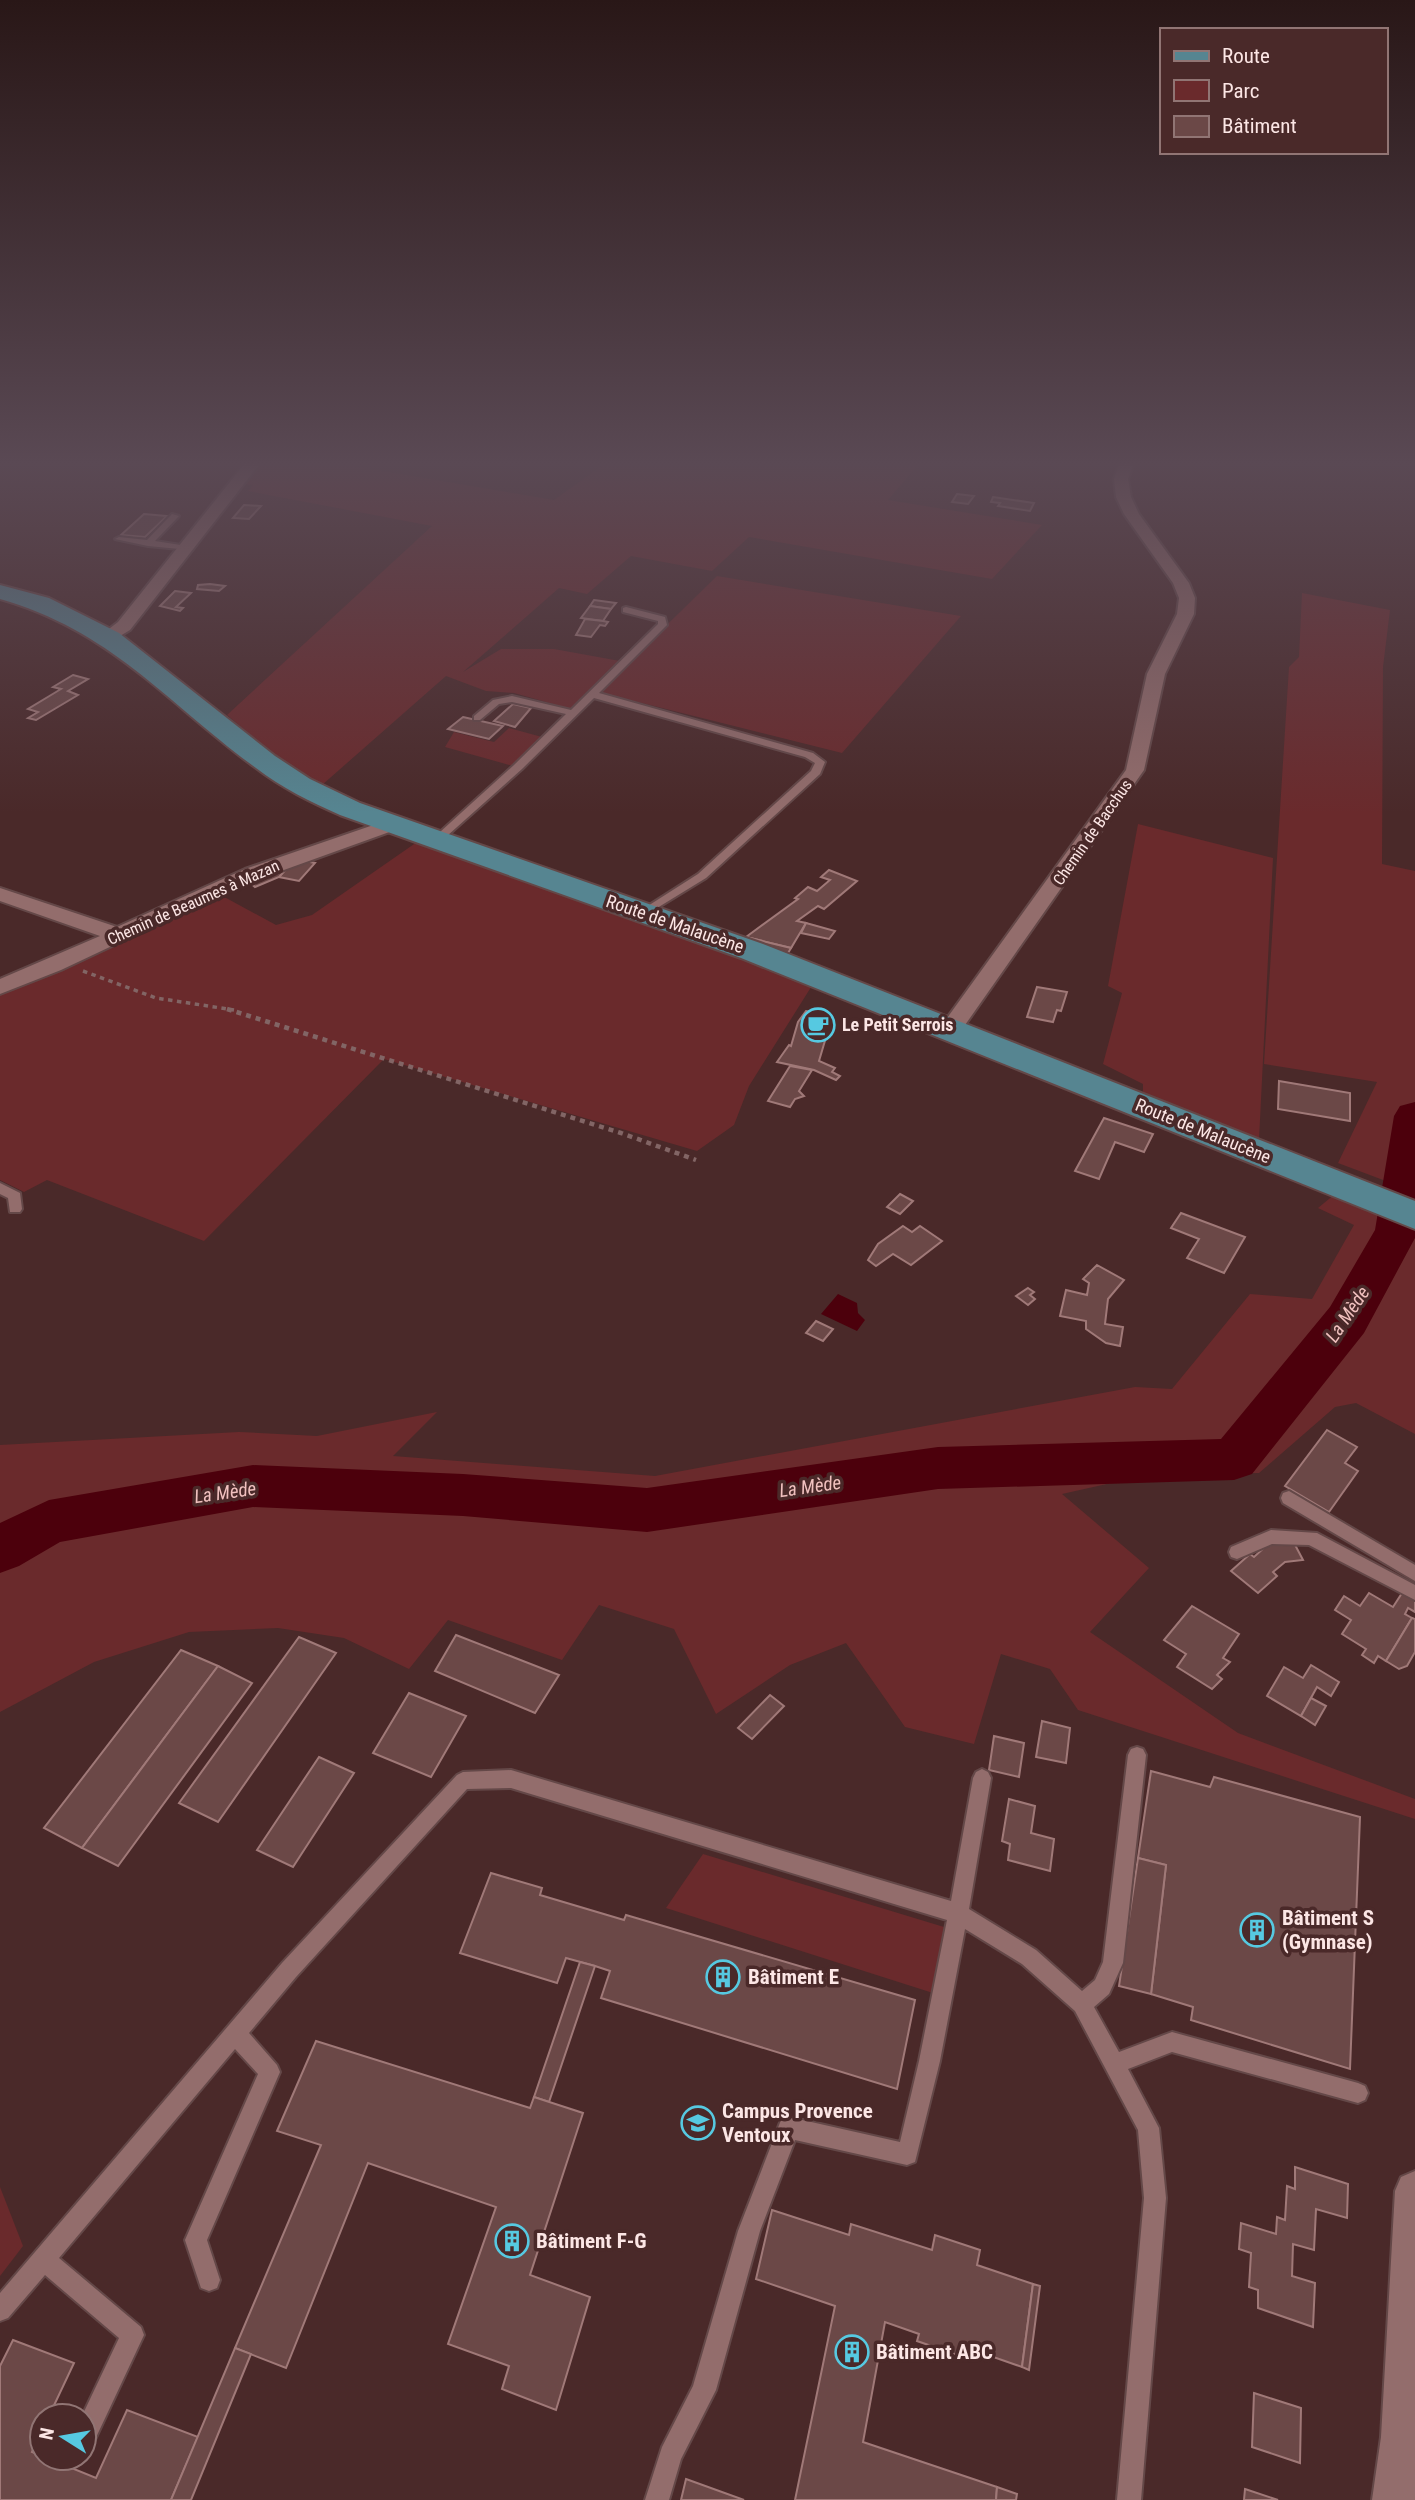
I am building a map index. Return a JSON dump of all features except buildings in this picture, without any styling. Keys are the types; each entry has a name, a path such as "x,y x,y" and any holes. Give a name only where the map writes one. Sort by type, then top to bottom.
{"main road":[{"name":"Route de Malaucène","path":"0,592 46,603 109,635 266,763 323,797 434,842 752,951 1399,1210"}],"street":[{"path":"109,635 124,626 162,579"},
{"name":"Chemin de Bacchus","path":"950,1031 1135,770 1144,742 1152,685 1184,616 1187,602 1185,588 1178,579"},
{"name":"Chemin de Beaumes à Mazan","path":"0,987 68,961 116,934 280,863 388,825"},
{"path":"0,894 116,934"},
{"path":"1395,2500 1409,2440 1415,2191"}],"lane":[{"path":"434,842 663,625 662,619 655,615 626,610"},
{"path":"592,694 809,755 820,762 816,772 702,876 644,913"},
{"path":"477,718 496,702 512,699 573,713"},
{"path":"0,1188 15,1196 15,1209"},
{"path":"1289,1498 1415,1574"},
{"path":"1237,1552 1271,1537 1311,1538 1415,1593"},
{"path":"1083,2004 1102,1987 1113,1962 1137,1755"},
{"path":"657,2500 670,2455 704,2390 749,2231 789,2128 907,2154 924,2094 982,1778"},
{"path":"0,2310 235,2033 463,1781 511,1779 957,1913 1029,1957 1083,2004 1148,2128 1155,2198 1129,2500"},
{"path":"209,2280 196,2241 270,2071 235,2033"},
{"path":"1116,2063 1172,2042 1358,2093"},
{"path":"43,2259 133,2335 98,2409"}],"path":[{"path":"68,961 83,971 156,998 225,1008 259,1017 358,1052 621,1133 696,1160"}],"green space":[{"path":"375,579 605,579 587,594 559,588 463,672 501,649 554,649 620,661 571,709 514,693 486,691 446,676 322,785 281,761 227,715"},
{"path":"714,579 733,579 961,616 842,753 598,692"},
{"path":"1302,593 1390,610 1383,667 1382,864 1415,871 1415,1192 1338,1163 1377,1082 1264,1064 1289,667 1299,657"},
{"path":"509,728 542,737 513,766 445,747 454,732 494,742"},
{"path":"1138,824 1273,858 1259,1140 1143,1093 1143,1084 1103,1064 1122,993 1108,986"},
{"path":"417,842 719,945 813,984 749,1086 734,1125 697,1151 384,1059 204,1241 47,1180 24,1192 0,1180 0,992 217,893 276,925 312,915"},
{"path":"1335,1194 1415,1234 1415,1434 1356,1403 1335,1407 1259,1473 1147,1475 1062,1494 1149,1568 1090,1632 1238,1733 1415,1799 1415,1819 1078,1710 1050,1669 1001,1654 974,1744 905,1727 846,1643 790,1665 716,1714 674,1629 599,1605 562,1660 448,1620 409,1669 344,1638 278,1628 189,1632 94,1662 0,1712 0,1445 239,1432 317,1436 437,1412 393,1456 655,1476 1135,1387 1172,1389 1250,1294 1312,1299 1354,1225 1318,1208"},
{"path":"703,1854 944,1927 933,1993 666,1908"},
{"path":"0,2187 23,2246 0,2276"}],"shaded area":[{"path":"838,1294 857,1303 858,1313 865,1320 857,1331 821,1314"}],"waterway":[{"name":"La Mède","path":"0,1550 49,1522 253,1486 463,1495 647,1510 938,1468 1234,1459 1347,1320 1397,1230 1415,1116"}],"place":[{"name":"Le Petit Serrois","path":"818,1025"},
{"name":"Bâtiment S (Gymnase)","path":"1257,1930"},
{"name":"Bâtiment E","path":"723,1977"},
{"name":"Campus Provence Ventoux","path":"698,2123"},
{"name":"Bâtiment F-G","path":"512,2241"},
{"name":"Bâtiment ABC","path":"852,2352"}]}
